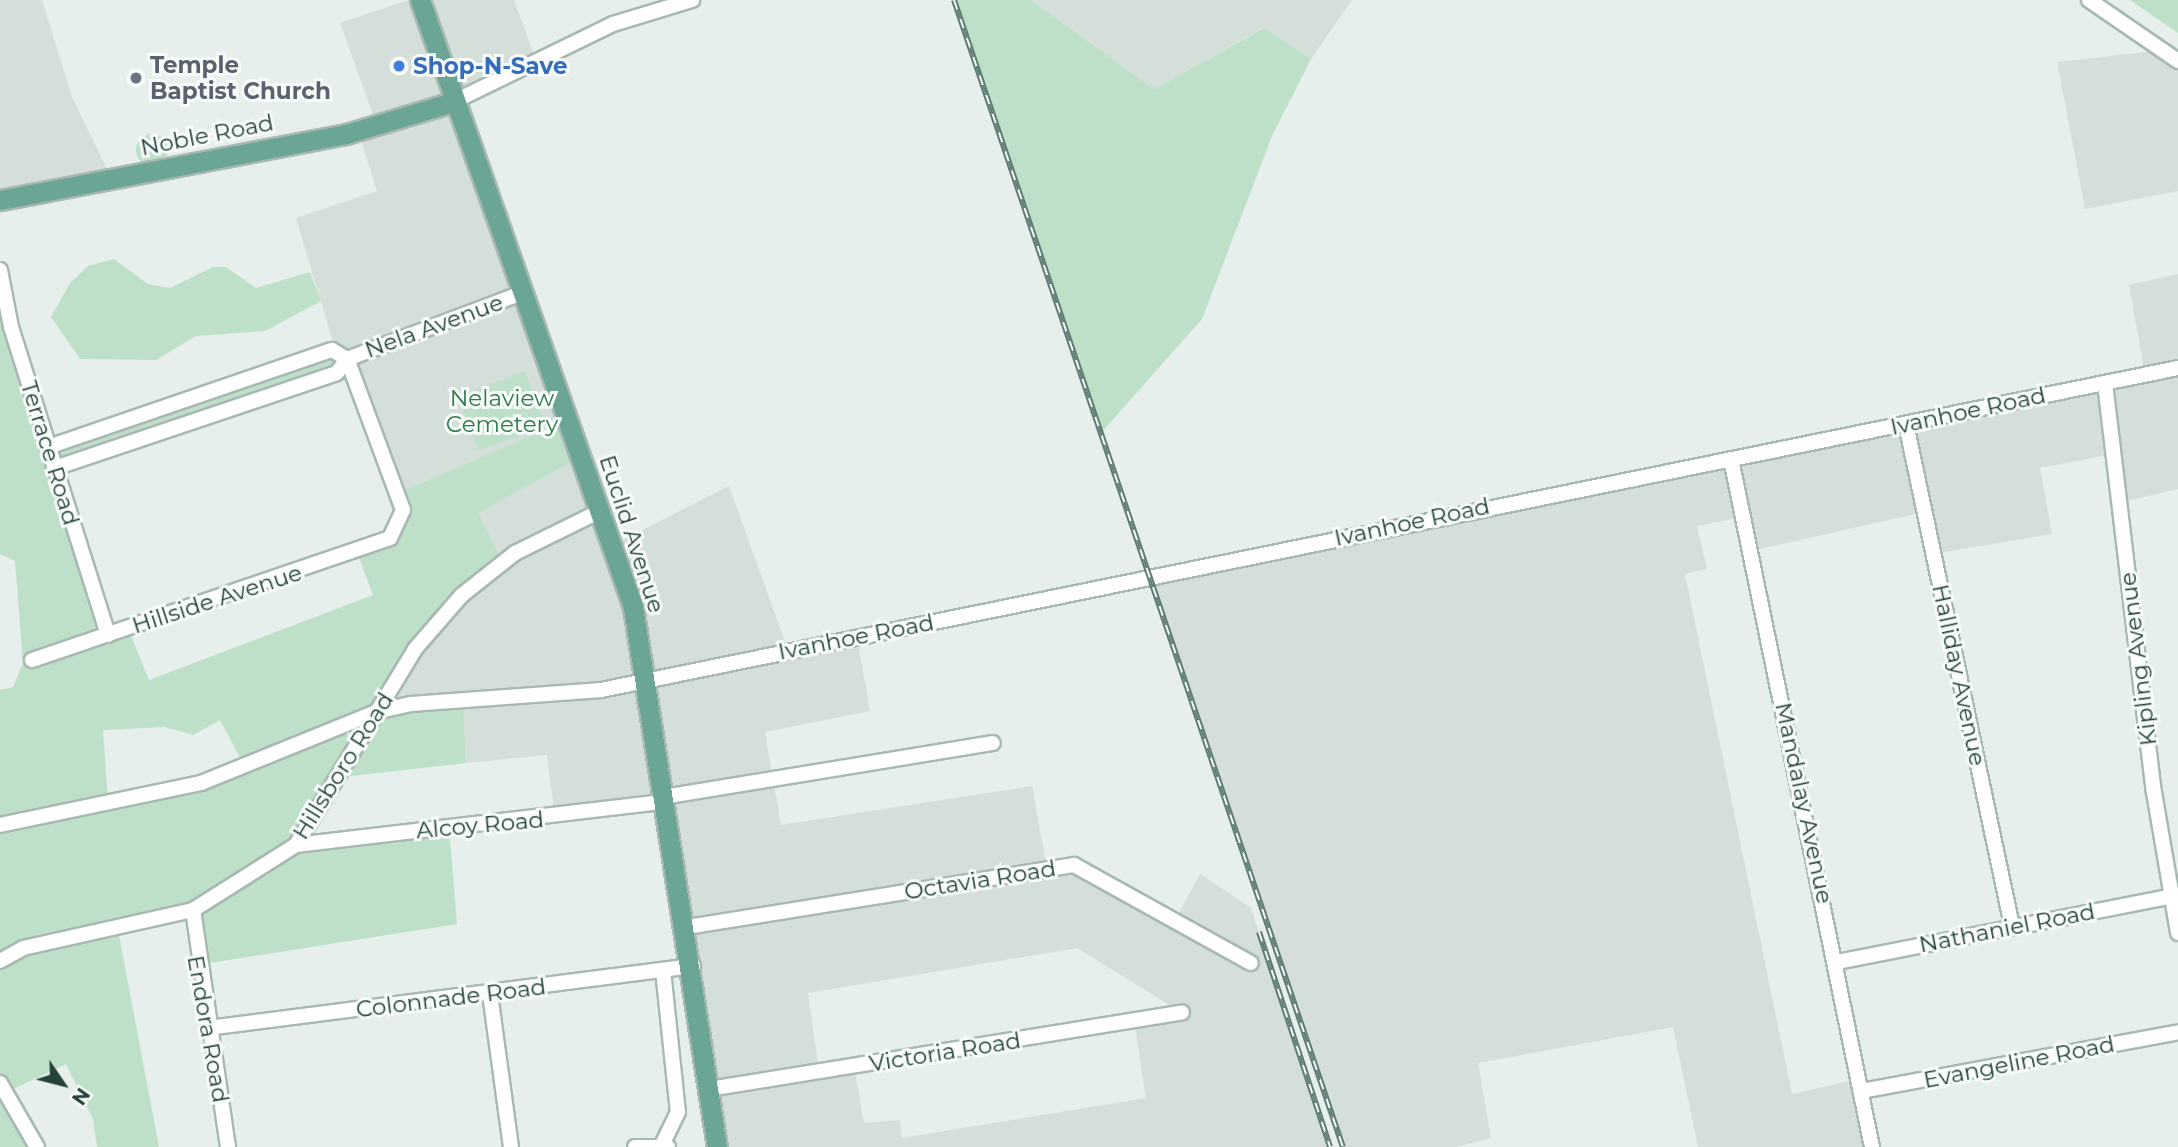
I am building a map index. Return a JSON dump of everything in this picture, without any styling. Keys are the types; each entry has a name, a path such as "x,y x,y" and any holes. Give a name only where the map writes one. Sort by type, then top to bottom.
{"main road":[{"name":"Euclid Avenue","path":"420,0 453,102 633,607 687,927 717,1147"},
{"name":"Noble Road","path":"0,200 346,134 453,102"}],"street":[{"name":"Noble Road","path":"453,102 613,24 692,0"},
{"path":"2089,0 2178,61"},
{"name":"Terrace Road","path":"0,270 54,468 108,635"},
{"name":"Nela Avenue","path":"54,468 337,373 346,359 523,293"},
{"name":"Nela Avenue","path":"48,447 332,350 346,359"},
{"name":"Hillside Avenue","path":"32,660 380,544 398,530 403,510 346,359"},
{"name":"Ivanhoe Road","path":"0,825 201,783 376,712 601,690 2178,368"},
{"name":"Kipling Avenue","path":"2105,383 2178,933"},
{"path":"207,393 214,414"},
{"name":"Halliday Avenue","path":"1906,424 2012,926"},
{"name":"Mandalay Avenue","path":"1731,459 1837,962 1872,1147"},
{"name":"Hillsboro Road","path":"0,961 23,948 193,910 296,845 415,649 462,595 515,553 600,511"},
{"name":"Alcoy Road","path":"296,845 664,799 993,743"},
{"name":"Octavia Road","path":"687,927 1074,865 1251,963"},
{"name":"Nathaniel Road","path":"1837,962 2175,896"},
{"name":"Endora Road","path":"193,910 208,1028 228,1147"},
{"name":"Colonnade Road","path":"208,1028 693,966"},
{"path":"635,1147 666,1145 678,1094 663,970"},
{"path":"490,994 511,1147"},
{"name":"Victoria Road","path":"709,1088 1182,1012"},
{"name":"Evangeline Road","path":"1860,1091 2178,1032"},
{"path":"0,1083 37,1147"}],"shaded area":[{"path":"0,0 42,0 72,97 107,169 0,189"},
{"path":"409,0 514,0 537,63 454,101 568,420 397,493 336,352 296,218 377,191 358,131 377,126 340,23"},
{"path":"1031,0 1352,0 1311,59 1263,28 1154,89"},
{"path":"2163,50 2178,55 2178,191 2085,209 2057,62"},
{"path":"2178,274 2178,489 2119,503 2113,454 2040,468 2052,534 1933,554 1924,512 1751,551 1743,517 1697,526 1707,569 1685,574 1792,1094 1858,1079 1872,1147 1698,1147 1673,1027 1478,1063 1491,1138 1456,1147 1343,1147 1151,577 2145,374 2129,285"},
{"path":"581,457 613,545 729,486 788,650 857,637 870,711 765,732 781,825 1032,786 1047,869 1074,865 1175,920 1200,874 1251,908 1330,1147 717,1147 664,802 555,818 547,755 466,763 463,700 376,712 477,513","holes":["1077,948 1181,1012 1134,1020 1146,1098 902,1138 900,1120 864,1123 854,1066 819,1071 808,993"]}],"green space":[{"path":"954,0 1031,0 1154,89 1264,28 1311,59 1272,136 1202,319 1101,433"},
{"path":"2130,0 2178,0 2178,33 2143,9"},
{"path":"152,134 163,139 168,150 163,161 152,166 141,161 136,150 141,139"},
{"path":"114,259 148,284 170,288 213,267 226,267 256,288 310,272 321,301 265,331 196,336 156,360 80,359 51,317 70,283 88,266"},
{"path":"0,270 48,447 332,350 347,359 337,373 55,468 108,634 128,628 149,680 373,595 357,552 398,530 397,493 568,420 581,457 478,513 503,563 462,595 376,711 463,700 466,763 342,777 296,844 449,827 457,924 197,965 193,910 118,930 159,1147 97,1147 93,1119 66,1064 7,1092 37,1147 0,1147 0,690 13,687 23,663 15,561 0,554","holes":["220,720 244,765 108,801 103,730 165,727 193,735"]},
{"name":"Nelaview Cemetery","path":"525,371 546,425 479,451 458,397"}],"railway":[{"path":"954,0 1343,1147"},
{"path":"1259,932 1330,1147"}],"place":[{"name":"Shop-N-Save","path":"399,66"},
{"name":"Temple Baptist Church","path":"136,78"}]}
